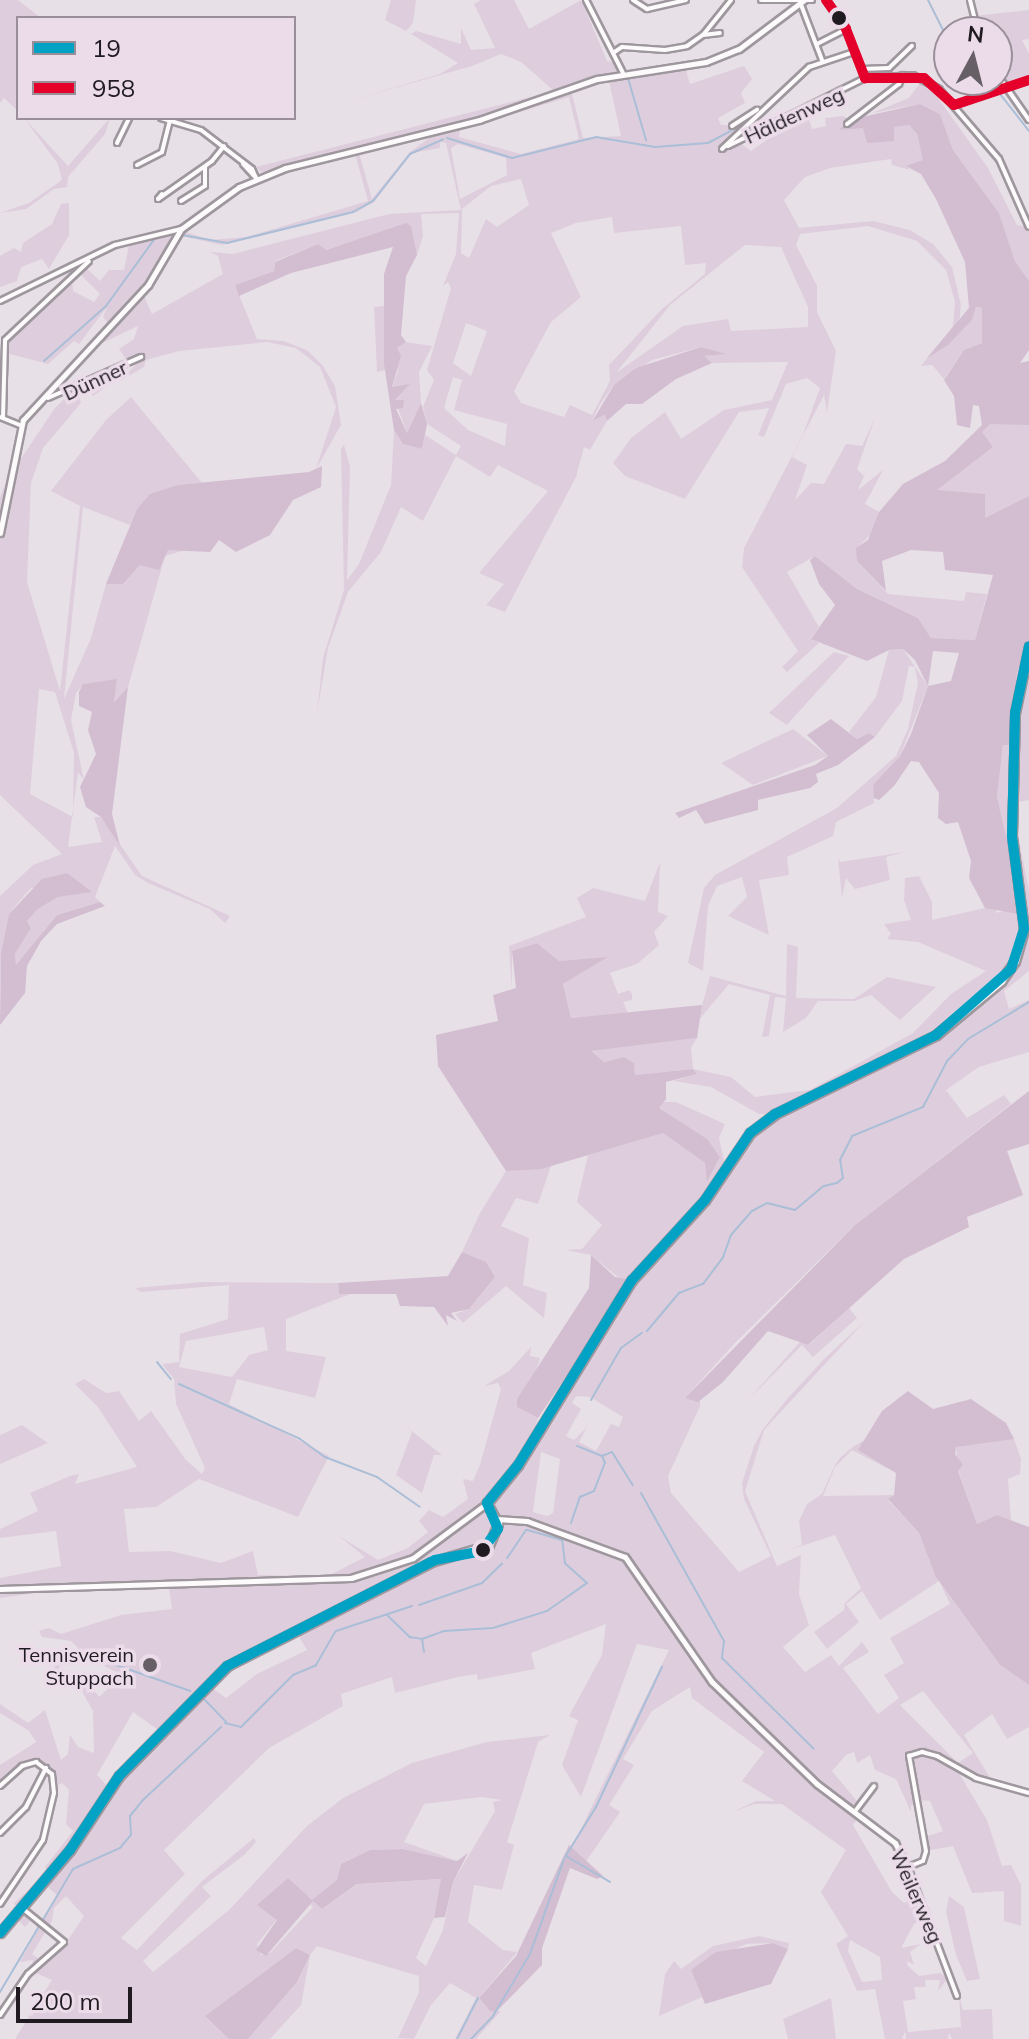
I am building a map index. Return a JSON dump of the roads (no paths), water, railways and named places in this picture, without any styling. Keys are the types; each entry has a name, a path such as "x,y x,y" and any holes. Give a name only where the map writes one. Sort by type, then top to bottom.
{"main road":[{"path":"0,1933 70,1850 119,1776 227,1666 431,1562 482,1551 495,1538 495,1516 487,1503 518,1465 632,1280 705,1200 750,1133 775,1114 936,1035 1011,969 1024,929 1012,824 1015,713 1029,646"}],"street":[{"path":"586,0 623,73"},
{"path":"633,0 647,9 686,0"},
{"path":"703,35 731,0"},
{"path":"761,0 812,0"},
{"path":"826,0 846,29 865,78 903,75 926,79 954,105 999,159 1029,227"},
{"path":"802,1 822,60"},
{"path":"0,533 20,425 104,337 155,276 181,229 256,178 479,120 623,73 667,72 739,49 802,1"},
{"path":"817,44 846,29"},
{"path":"613,53 622,47 673,49 703,35 720,33"},
{"path":"862,69 889,68 912,46"},
{"path":"732,126 822,60 854,52"},
{"path":"847,124 899,84 903,75"},
{"name":"Häldenweg","path":"766,104 722,149 865,78"},
{"path":"954,105 981,96"},
{"path":"1009,96 1029,120"},
{"path":"117,143 128,120"},
{"path":"167,120 201,130 224,146 256,178"},
{"path":"137,165 162,152 170,121"},
{"path":"162,194 205,167 224,146"},
{"path":"181,201 205,186 205,167"},
{"path":"0,301 149,233 181,229"},
{"path":"20,425 1,418 1,349 10,333 90,259"},
{"name":"Dünner","path":"48,398 141,357"},
{"path":"0,1589 351,1578 413,1558 471,1518 487,1503"},
{"name":"Weilerweg","path":"471,1518 495,1516 527,1521 625,1557 712,1682 837,1799 856,1810 895,1843 908,1867 957,1996"},
{"path":"908,1867 923,1861 926,1851 909,1759 922,1752 976,1778 1029,1793"},
{"path":"0,1786 25,1764 46,1768"},
{"path":"0,1833 26,1807 46,1768"},
{"path":"0,1904 46,1832 54,1793 46,1768"},
{"path":"856,1810 874,1786"},
{"path":"0,2015 28,1974 64,1942 20,1907"}],"waterway":[{"path":"928,0 936,16"},
{"path":"870,74 887,72 902,59"},
{"path":"628,78 646,140"},
{"path":"1002,96 1029,131"},
{"path":"447,138 512,158 596,137 655,147 708,143 742,125"},
{"path":"182,235 227,243 353,212 373,201 410,154 443,139"},
{"path":"166,235 174,233"},
{"path":"44,361 106,306 156,237"},
{"path":"647,1331 679,1293 703,1284 723,1257 731,1235 752,1211 767,1203 795,1210 824,1186 837,1183 843,1178 840,1160 852,1136 923,1107 947,1061 968,1039 1029,1002"},
{"path":"591,1400 621,1348 642,1333"},
{"path":"157,1362 171,1379"},
{"path":"179,1384 300,1439 325,1457 377,1477 420,1507"},
{"path":"571,1523 580,1497 594,1491 605,1463 602,1456 577,1446"},
{"path":"602,1456 612,1452 633,1485"},
{"path":"641,1493 724,1641 722,1658 814,1749"},
{"path":"387,1615 410,1637 422,1639 444,1631 493,1628 547,1611 587,1583 565,1563 562,1540 526,1530 507,1558"},
{"path":"419,1605 482,1583 502,1564"},
{"path":"225,1723 241,1727 293,1675 316,1665 336,1631 412,1606"},
{"path":"422,1639 424,1652"},
{"path":"96,1658 190,1691"},
{"path":"213,1686 239,1664"},
{"path":"206,1682 222,1666"},
{"path":"565,1857 596,1807 662,1667"},
{"path":"195,1703 209,1690"},
{"path":"202,1697 226,1722"},
{"path":"153,1748 187,1713"},
{"path":"0,1992 73,1869 120,1848 131,1835 130,1816 143,1800 221,1727"},
{"path":"566,1856 610,1882"},
{"path":"471,2039 493,2016 530,1954 564,1859"},
{"path":"457,2039 478,1998"}],"place":[{"name":"Tennisverein Stuppach","path":"150,1665"}]}
